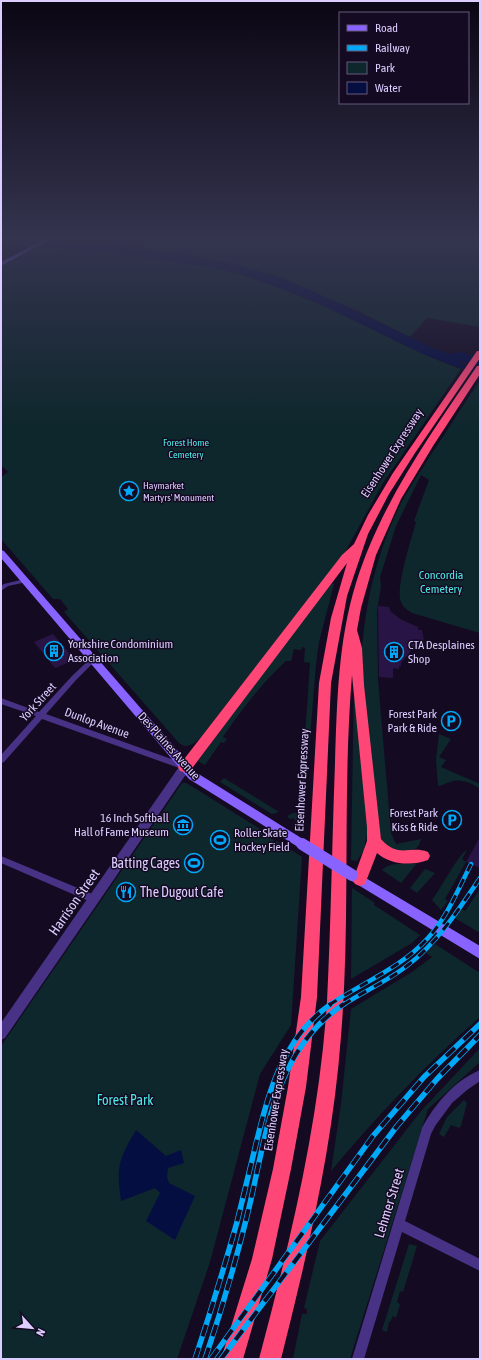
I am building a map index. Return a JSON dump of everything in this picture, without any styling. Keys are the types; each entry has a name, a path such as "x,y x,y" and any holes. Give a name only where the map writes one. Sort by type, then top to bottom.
{"highway":[{"name":"Eisenhower Expressway","path":"270,1359 286,1297 312,1175 322,1118 333,1035 343,687 351,626 367,566 390,508 469,376 478,356"},
{"name":"Eisenhower Expressway","path":"232,1359 262,1259 282,1169 297,1088 309,997 325,682 330,643 339,604 359,545 372,515 387,490 469,376 480,368"},
{"path":"185,767 346,557 359,545"},
{"path":"351,626 356,648 374,841 356,877"},
{"path":"374,841 387,854 395,857 410,858 423,856"}],"main road":[{"name":"Des Plaines Avenue","path":"1,553 194,776 480,953"}],"street":[{"path":"3,586 25,581"},
{"name":"York Street","path":"1,760 74,678 94,660"},
{"name":"Dunlop Avenue","path":"1,701 185,767"},
{"name":"Harrison Street","path":"2,1029 185,767"},
{"path":"1,859 94,899"},
{"name":"Lehmer Street","path":"358,1359 426,1132 432,1118 448,1097 480,1075"},
{"path":"398,1224 480,1265"}],"green space":[{"name":"Forest Home Cemetery","path":"1,300 311,300 418,351 461,369 383,483 344,554 201,737 188,746 179,743 64,612 68,609 60,599 53,599 1,539 1,477 8,472 1,465"},
{"path":"334,300 480,300 480,327 427,318 410,337"},
{"name":"Concordia Cemetery","path":"480,380 480,633 412,613 405,608 401,602 400,586 416,522 414,521 429,480 421,475 396,526 380,577 381,586 377,611 378,680 391,833 396,844 421,839 417,847 411,851 393,852 381,839 361,672 366,612 375,573 387,535 399,508 430,456"},
{"path":"330,583 334,584 319,642 307,775 304,775 304,831 297,826 299,824 293,818 290,819 287,816 293,813 300,813 310,663 304,662 305,648 302,647 301,650 294,649 291,661 286,661 260,688 223,737 227,739 224,743 221,742 205,765 198,761"},
{"path":"354,686 368,829 364,850 357,861 351,860"},
{"path":"439,734 451,739 439,757 446,760 441,767 480,784 480,789 470,783 462,781 448,782 438,786 436,760"},
{"path":"224,778 279,812 272,814 220,782"},
{"name":"Forest Park","path":"182,783 186,783 193,787 271,836 271,839 274,840 273,842 275,843 277,841 302,857 291,1025 260,1074 210,1262 177,1359 1,1359 1,1046"},
{"path":"467,850 462,859 466,862 445,899 448,901 441,910 432,900 459,858"},
{"path":"417,863 401,883 382,870 394,864"},
{"path":"425,869 435,873 417,893 410,888"},
{"path":"352,888 375,903 374,905 420,935 412,943 351,979"},
{"path":"480,889 480,933 455,918 461,909 465,911"},
{"path":"435,944 480,973 480,1017 440,1053 402,1091 331,1171 341,1104 351,1009 412,972 432,957 426,953"},
{"path":"480,1048 480,1062 428,1109 350,1359 293,1359 302,1314 307,1314 307,1309 304,1308 320,1241 421,1111"},
{"path":"464,1100 467,1103 461,1126 459,1128 451,1125 444,1137 439,1134 447,1117"},
{"path":"409,1244 417,1246 403,1292 400,1291 397,1302 400,1304 396,1318 393,1316 390,1322 389,1321 387,1332 382,1330"}],"water":[{"path":"313,300 333,300 437,350 450,354 462,352 480,359 480,366 459,361 463,365 480,369 480,375 425,355"},
{"path":"136,1130 166,1156 181,1150 184,1163 168,1168 167,1177 169,1183 195,1196 175,1240 146,1221 160,1193 155,1188 121,1201 119,1180 120,1164 122,1156"}],"building":[{"name":"CTA Desplaines Shop","path":"378,606 389,607 391,612 402,620 418,627 418,630 422,630 424,641 419,641 401,663 399,669 393,668 393,678 379,677"},
{"name":"Yorkshire Condominium Association","path":"53,634 75,660 55,668 34,642"},
{"name":"16 Inch Softball Hall of Fame Museum","path":"192,817 194,831 176,833 173,819"},
{"path":"480,837 480,868 466,862"}],"railway":[{"path":"329,1005 394,967 417,949 435,930 441,921 452,903 471,864"},
{"path":"343,1005 392,976 419,956 438,936 480,878"},
{"path":"195,1359 237,1222 265,1108 272,1088 289,1050 300,1033 314,1018 331,1004"},
{"path":"205,1359 238,1252 267,1128 276,1099 287,1072 301,1046 320,1023 344,1004"},
{"path":"211,1359 373,1136 424,1077 480,1024"},
{"path":"221,1359 397,1126 437,1079 480,1035"}],"place":[{"name":"Haymarket Martyrs' Monument","path":"129,491"},
{"name":"Yorkshire Condominium Association","path":"54,651"},
{"name":"CTA Desplaines Shop","path":"394,652"},
{"name":"Forest Park Park & Ride","path":"451,721"},
{"name":"Forest Park Kiss & Ride","path":"452,820"},
{"name":"16 Inch Softball Hall of Fame Museum","path":"183,825"},
{"name":"Roller Skate Hockey Field","path":"220,840"},
{"name":"Batting Cages","path":"194,863"},
{"name":"The Dugout Cafe","path":"126,892"}]}
